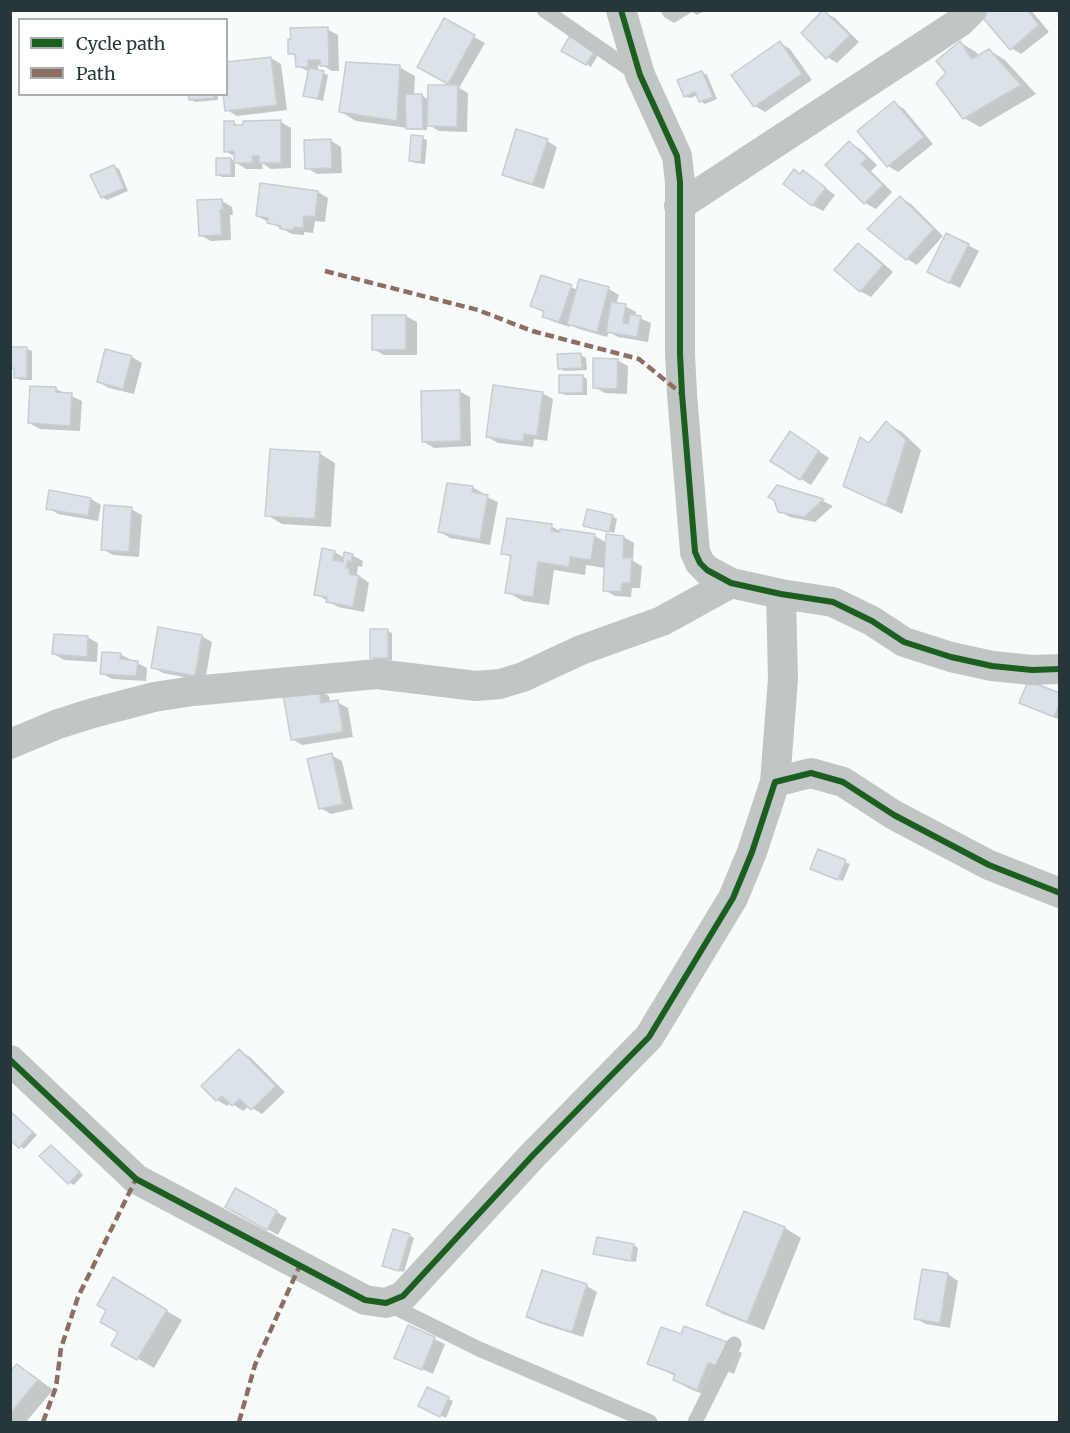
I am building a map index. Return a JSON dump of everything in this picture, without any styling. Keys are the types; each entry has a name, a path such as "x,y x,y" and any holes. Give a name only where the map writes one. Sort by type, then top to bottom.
{"street":[{"path":"621,10 640,75 677,156 680,182 680,354 695,552 700,562 707,570 731,583 833,602 872,621 904,642 951,657 992,666 1032,670 1059,669"},
{"path":"679,206 960,22 972,10"},
{"path":"10,744 58,724 93,713 154,697 193,691 377,674 476,686 500,684 523,677 581,650 662,621 731,583"},
{"path":"10,1060 136,1179 365,1300 386,1303 403,1296 648,1037 733,898 752,852 775,782 783,679 781,594"},
{"path":"775,782 811,773 843,782 894,815 989,865 1059,893"}],"lane":[{"path":"544,10 640,75"},
{"path":"386,1303 479,1349 650,1422"},
{"path":"695,1422 734,1344"}],"building":[{"path":"823,10 850,35 826,59 801,33"},
{"path":"980,10 1027,10 1039,25 1010,50 978,12"},
{"path":"444,18 475,35 448,84 417,67"},
{"path":"328,27 329,66 320,66 320,60 308,60 308,67 296,67 295,54 288,54 288,39 291,39 290,28"},
{"path":"571,34 596,49 586,65 561,51"},
{"path":"780,41 802,74 754,107 731,75"},
{"path":"960,41 972,59 989,49 1021,85 963,119 936,83 946,73 936,61"},
{"path":"271,57 277,105 225,111 223,96 228,96 228,62"},
{"path":"346,62 400,65 397,121 339,112"},
{"path":"309,68 324,71 318,99 303,96"},
{"path":"702,71 713,97 699,102 695,92 684,97 677,80"},
{"path":"428,85 458,85 457,127 427,126"},
{"path":"405,94 422,94 423,129 406,129"},
{"path":"188,96 214,96 214,98 189,100"},
{"path":"894,101 924,137 887,167 857,131"},
{"path":"281,120 281,163 259,163 259,156 252,156 253,163 234,163 234,151 224,152 224,121 234,121 234,125 243,125 243,121"},
{"path":"516,129 548,139 533,184 502,175"},
{"path":"411,135 423,136 421,162 409,161"},
{"path":"331,139 332,168 305,169 304,140"},
{"path":"849,141 867,158 861,164 883,185 864,204 825,165"},
{"path":"216,158 231,158 231,175 216,175"},
{"path":"114,165 124,188 101,198 90,175"},
{"path":"794,169 800,174 803,170 826,188 812,206 783,184"},
{"path":"260,183 318,191 315,217 304,216 303,228 294,227 294,230 280,229 281,226 267,223 268,218 256,216"},
{"path":"900,196 934,229 906,260 867,229"},
{"path":"222,199 223,210 220,210 222,235 199,236 197,200"},
{"path":"946,233 969,244 949,283 927,272"},
{"path":"858,243 883,265 860,292 834,270"},
{"path":"541,275 572,285 559,322 542,317 544,311 530,306"},
{"path":"579,279 609,287 597,332 567,324"},
{"path":"611,302 626,304 623,323 628,324 630,314 641,316 637,337 606,332"},
{"path":"372,315 406,315 406,350 372,350"},
{"path":"10,347 27,347 27,378 14,378 14,368 10,368"},
{"path":"105,349 132,356 123,389 97,382"},
{"path":"581,353 582,368 558,369 557,354"},
{"path":"593,358 618,359 617,389 593,388"},
{"path":"559,375 583,375 583,393 559,393"},
{"path":"493,385 543,392 537,436 524,434 523,442 486,437"},
{"path":"30,386 56,387 56,392 72,393 70,426 28,423"},
{"path":"460,390 461,441 422,442 421,391"},
{"path":"886,421 906,440 886,506 843,486 860,437 869,443"},
{"path":"790,431 819,451 800,480 770,461"},
{"path":"270,449 320,452 315,519 265,516"},
{"path":"447,483 473,486 472,492 488,495 480,540 438,532"},
{"path":"777,485 824,499 804,517 778,512 774,500 768,497"},
{"path":"49,490 91,498 88,516 46,509"},
{"path":"104,505 132,507 129,552 101,550"},
{"path":"587,509 613,515 609,532 583,526"},
{"path":"507,518 552,524 551,531 560,532 560,529 595,534 591,560 570,557 569,567 538,562 533,597 505,593 511,555 501,554"},
{"path":"606,534 624,536 623,558 632,558 630,583 622,583 621,592 603,591"},
{"path":"322,548 335,551 333,560 343,562 344,552 353,554 346,568 350,568 349,574 359,576 353,607 326,602 327,597 314,595"},
{"path":"158,627 202,635 195,676 151,668"},
{"path":"370,629 388,629 388,658 370,658"},
{"path":"54,634 88,636 87,657 52,654"},
{"path":"102,652 121,653 120,659 138,661 136,676 100,674"},
{"path":"1028,681 1060,693 1060,702 1054,717 1019,703"},
{"path":"319,688 321,703 338,700 343,732 291,740 283,694"},
{"path":"332,753 343,804 319,809 307,759"},
{"path":"818,849 846,860 838,880 810,869"},
{"path":"239,1049 276,1086 251,1110 240,1099 232,1106 222,1096 216,1101 201,1086"},
{"path":"10,1111 33,1132 19,1148 10,1140"},
{"path":"51,1145 80,1172 68,1184 39,1156"},
{"path":"235,1188 277,1211 267,1230 225,1207"},
{"path":"744,1211 785,1227 747,1322 706,1305"},
{"path":"393,1229 410,1234 399,1271 382,1266"},
{"path":"597,1237 634,1244 631,1261 593,1254"},
{"path":"922,1269 948,1273 940,1323 914,1319"},
{"path":"542,1270 587,1284 572,1332 526,1317"},
{"path":"113,1277 167,1310 137,1360 111,1345 118,1332 100,1322 106,1310 97,1305"},
{"path":"408,1325 435,1337 422,1370 394,1358"},
{"path":"684,1326 727,1342 718,1366 708,1363 697,1390 673,1380 675,1374 647,1364 661,1327 681,1334"},
{"path":"17,1364 38,1380 10,1414 10,1371"},
{"path":"427,1387 449,1397 440,1417 418,1406"}],"marked path":[{"path":"325,271 478,310 532,331 639,359 682,394"},
{"path":"43,1422 56,1387 61,1348 78,1297 136,1179"},
{"path":"239,1422 255,1365 300,1265"}],"cycle path":[{"path":"621,10 640,75 677,156 680,182 682,394 695,552 700,563 707,570 731,583 833,602 872,621 904,642 951,657 992,666 1032,670 1060,669"},
{"path":"10,1060 136,1179 365,1300 386,1303 403,1296 533,1155 649,1037 733,898 752,852 775,782 811,773 843,782 894,815 989,865 1060,893"}]}
